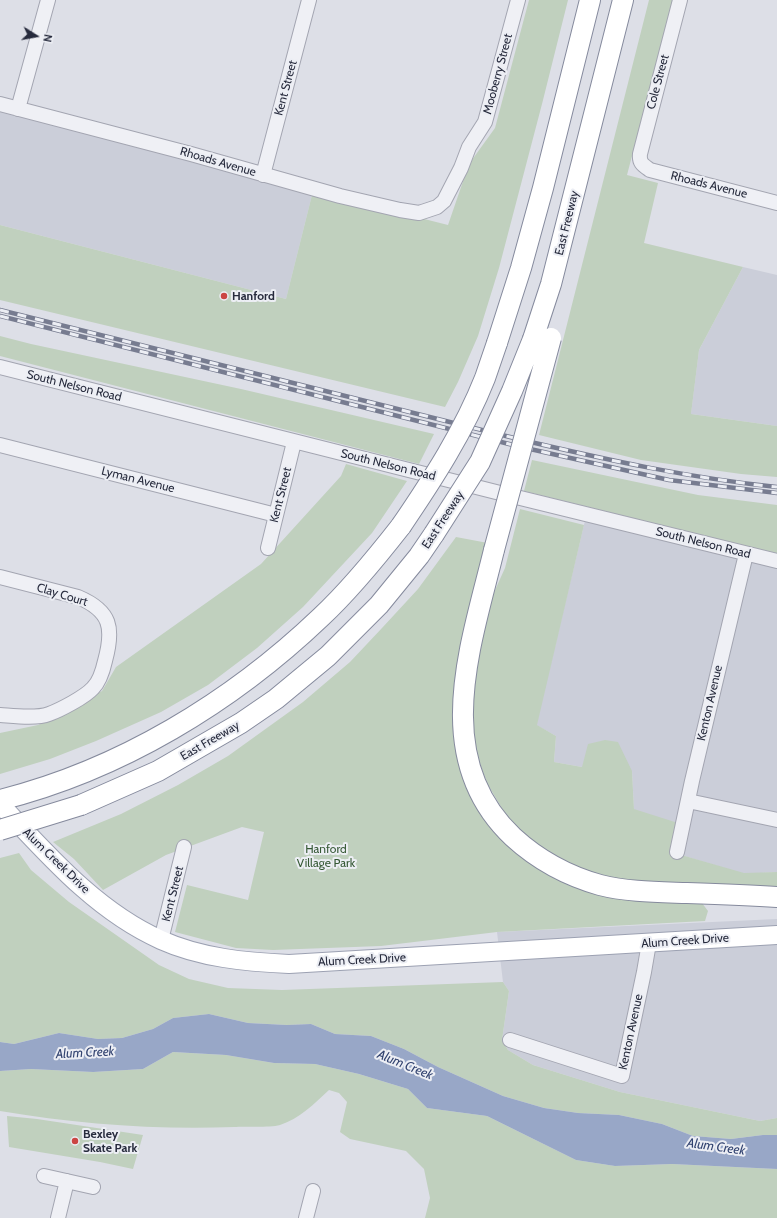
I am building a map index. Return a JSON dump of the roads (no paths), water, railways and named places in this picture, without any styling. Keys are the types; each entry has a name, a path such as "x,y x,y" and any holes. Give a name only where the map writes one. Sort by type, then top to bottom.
{"highway":[{"path":"0,800 34,791 104,763 185,721 222,698 288,647 322,616 377,556 401,526 429,486 460,431 485,378 521,268 543,188 590,0"},
{"name":"East Freeway","path":"0,830 81,805 158,771 241,723 276,699 328,656 379,605 419,556 480,462 512,390 542,339 551,284 623,0"},
{"path":"542,339 467,662 462,716 465,747 469,765 476,783 487,805 505,828 526,849 551,865 600,885 629,890 777,897"}],"main road":[{"name":"Alum Creek Drive","path":"0,804 66,872 105,907 133,925 161,940 216,957 240,961 289,964 777,935"}],"street":[{"path":"18,109 48,0"},
{"name":"Kent Street","path":"263,175 309,0"},
{"name":"Mooberry Street","path":"437,207 444,201 461,168 469,147 485,122 518,0"},
{"name":"Cole Street","path":"642,164 639,159 640,154 680,0"},
{"name":"Rhoads Avenue","path":"0,104 184,152 263,175 400,210 419,213 437,207"},
{"name":"Rhoads Avenue","path":"642,164 650,170 777,203"},
{"name":"South Nelson Road","path":"0,367 294,442 777,561"},
{"name":"Kent Street","path":"268,548 294,442"},
{"name":"Lyman Avenue","path":"0,445 276,515"},
{"name":"Kenton Avenue","path":"677,852 746,554"},
{"name":"Clay Court","path":"0,577 78,597 97,607 109,624 110,635 102,675 94,688 81,697 47,715 0,715"},
{"path":"688,801 777,820"},
{"name":"Kent Street","path":"161,940 184,847"},
{"name":"Kenton Avenue","path":"510,1040 622,1076 643,979 649,943"},
{"path":"44,1176 93,1187"},
{"path":"58,1218 67,1181"},
{"path":"306,1218 313,1191"}],"water":[{"name":"Alum Creek","path":"209,1014 248,1023 287,1025 311,1024 335,1034 371,1036 404,1049 438,1067 503,1096 544,1108 578,1113 619,1115 662,1124 693,1136 731,1139 763,1135 777,1135 777,1169 672,1164 615,1166 576,1160 487,1116 427,1108 408,1089 359,1074 315,1064 274,1063 226,1055 173,1052 143,1069 93,1072 31,1069 0,1071 0,1042 14,1044 59,1033 98,1039 122,1038 153,1029 173,1018"}],"railway":[{"path":"0,310 522,440 617,461 712,479 777,487"},
{"path":"0,316 521,447 669,480 777,493"}],"place":[{"name":"Hanford","path":"224,296"},
{"name":"Bexley Skate Park","path":"75,1141"}],"park label":[{"name":"Hanford Village Park","path":"326,856"}]}
